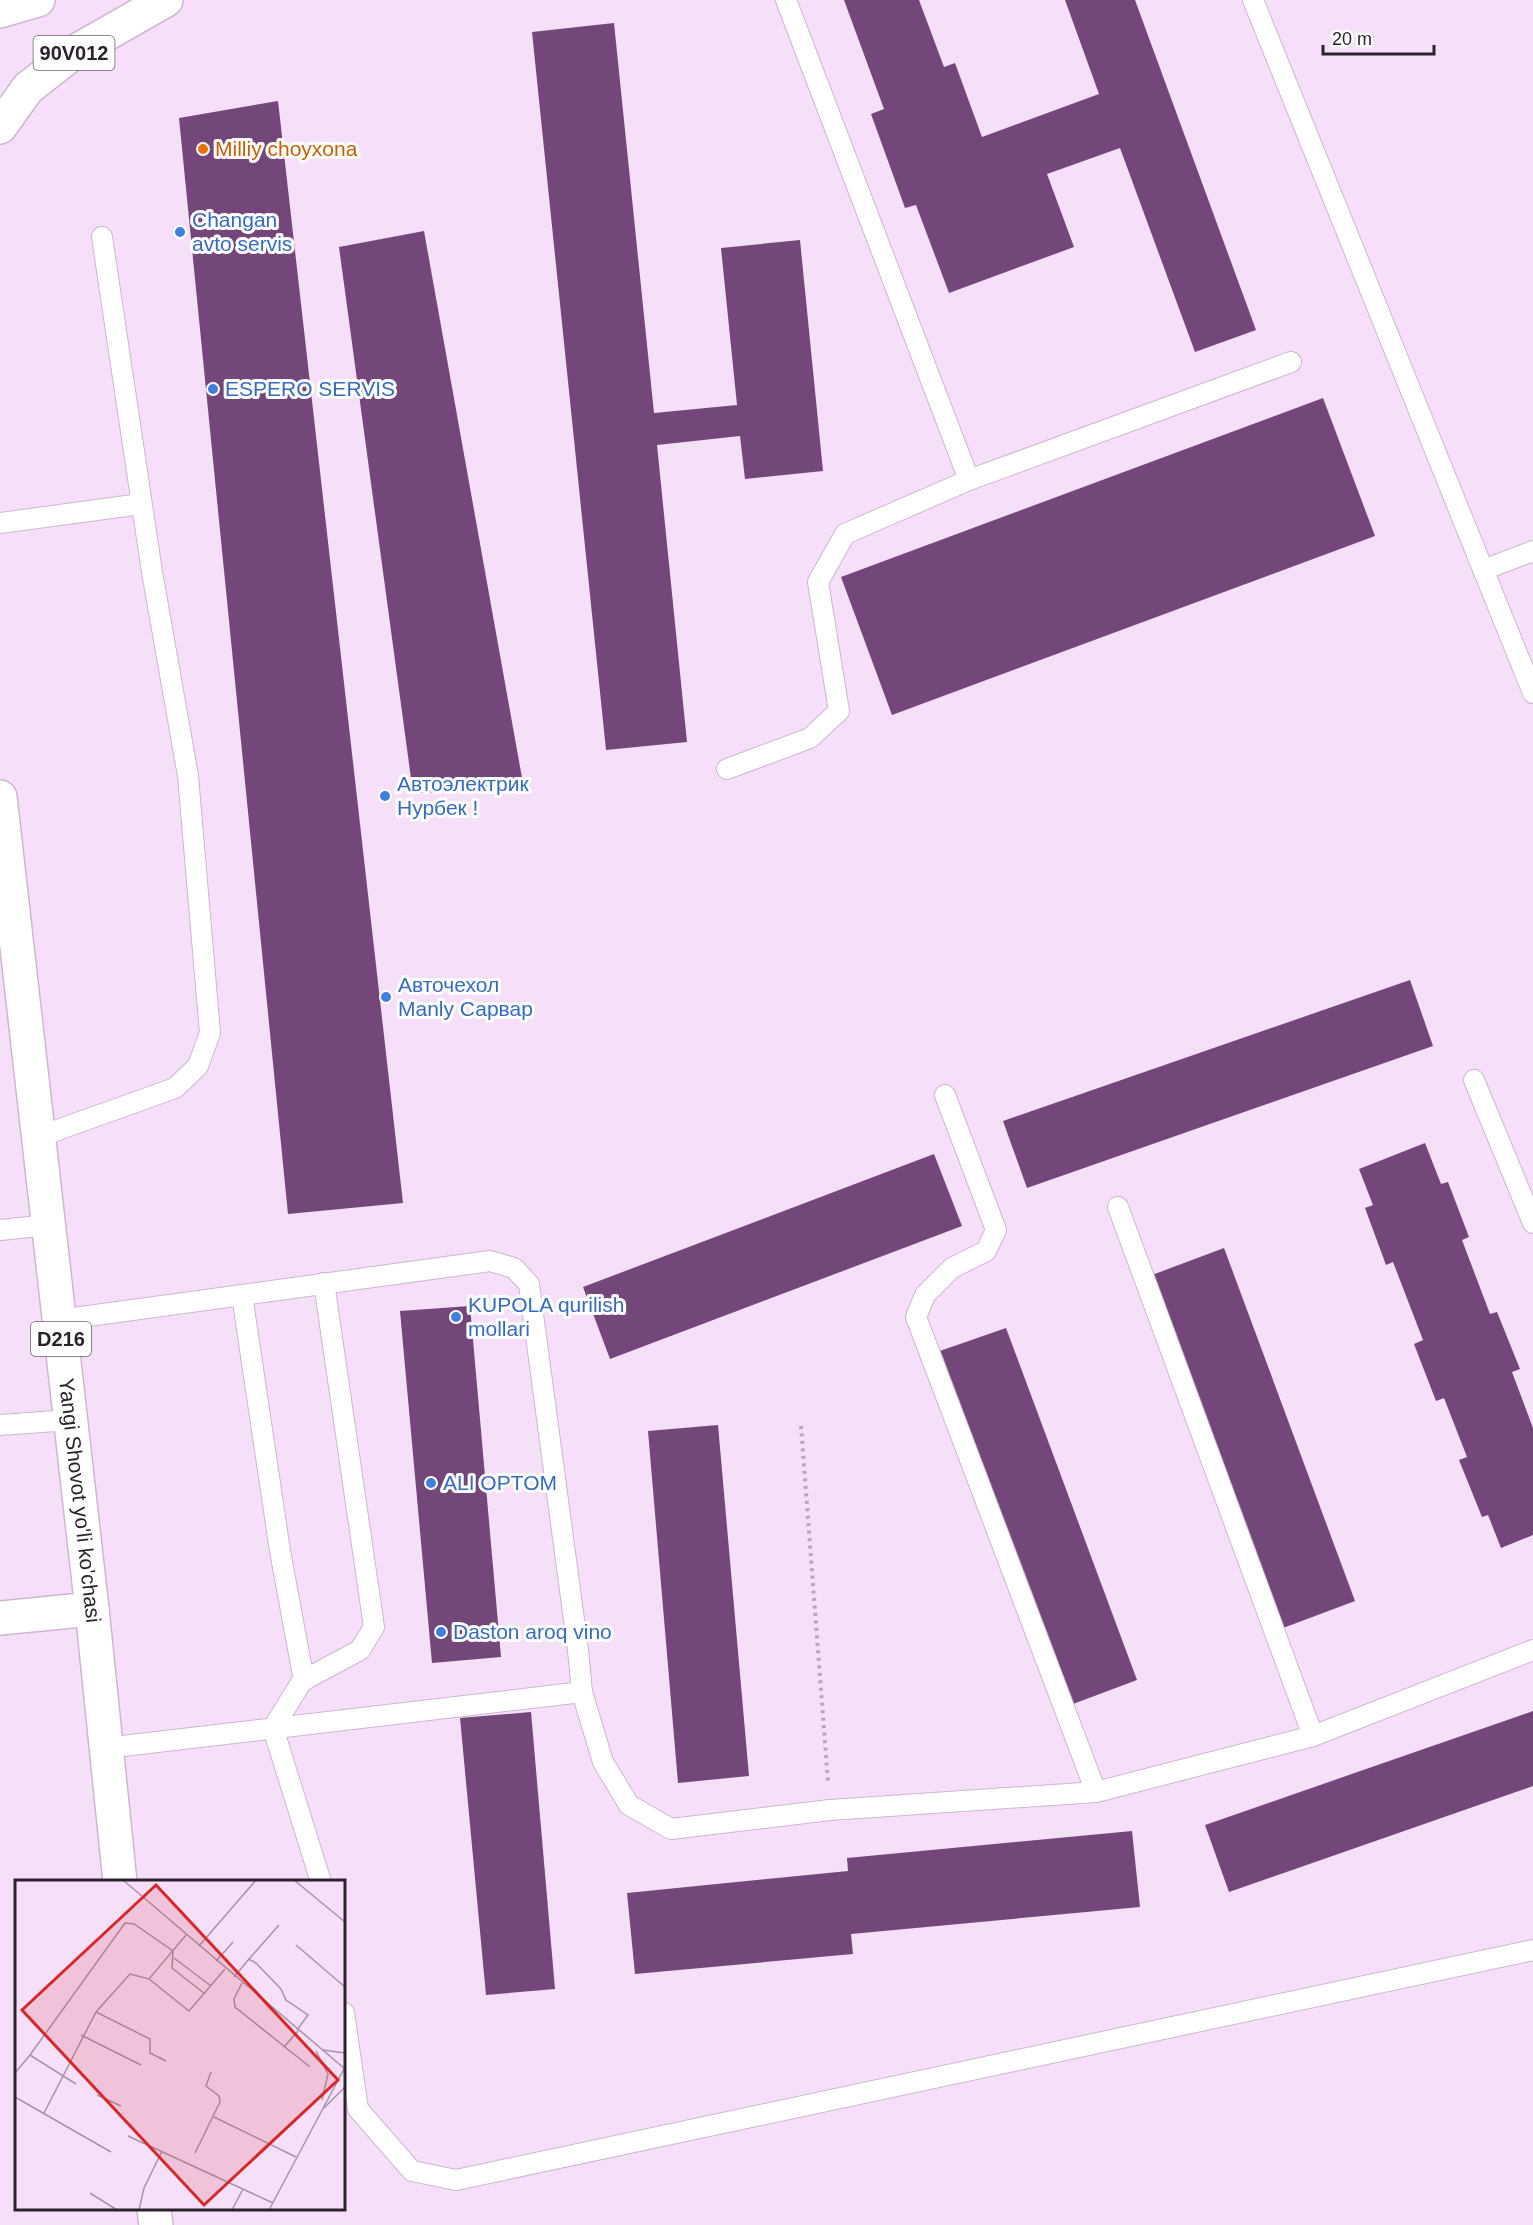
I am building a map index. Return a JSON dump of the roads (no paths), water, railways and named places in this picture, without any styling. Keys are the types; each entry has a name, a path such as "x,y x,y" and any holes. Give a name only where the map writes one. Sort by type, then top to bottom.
{"main road":[{"path":"0,11 38,0"},
{"name":"90V012","path":"0,127 28,88 73,53 166,0"},
{"name":"Yangi Shovot yo'li ko'chasi","path":"0,797 92,1609 120,1880"},
{"path":"0,1618 92,1609"},
{"path":"154,2210 156,2225"}],"lane":[{"path":"786,0 969,480"},
{"path":"1253,0 1533,693"},
{"path":"38,1137 175,1088 198,1066 210,1033 188,776 141,504 102,237"},
{"path":"727,769 810,738 839,711 818,582 845,534 969,480 1291,362"},
{"path":"0,523 141,504"},
{"path":"1483,570 1533,551"},
{"path":"1474,1080 1533,1223"},
{"path":"945,1095 996,1230 986,1251 952,1268 925,1294 916,1317 1096,1792"},
{"path":"1118,1207 1313,1736"},
{"path":"0,1230 48,1225"},
{"path":"59,1320 490,1260 514,1268 529,1284 582,1692 603,1762 629,1805 671,1829 830,1810 1096,1792 1313,1736 1533,1650"},
{"path":"273,1728 304,1681 360,1650 374,1627 324,1283"},
{"path":"242,1295 280,1551 304,1681"},
{"path":"0,1425 70,1420"},
{"path":"106,1748 582,1692"},
{"path":"273,1728 321,1880"},
{"path":"345,2020 358,2109 412,2171 456,2180 1533,1950"}],"place":[{"name":"Milliy choyxona","path":"203,149"},
{"name":"Changan avto servis","path":"180,232"},
{"name":"ESPERO SERVIS","path":"213,389"},
{"name":"Автоэлектрик Нурбек !","path":"385,796"},
{"name":"Авточехол Manly Сарвар","path":"386,997"},
{"name":"KUPOLA qurilish mollari","path":"456,1317"},
{"name":"ALI OPTOM","path":"431,1483"},
{"name":"Daston aroq vino","path":"441,1632"}]}
